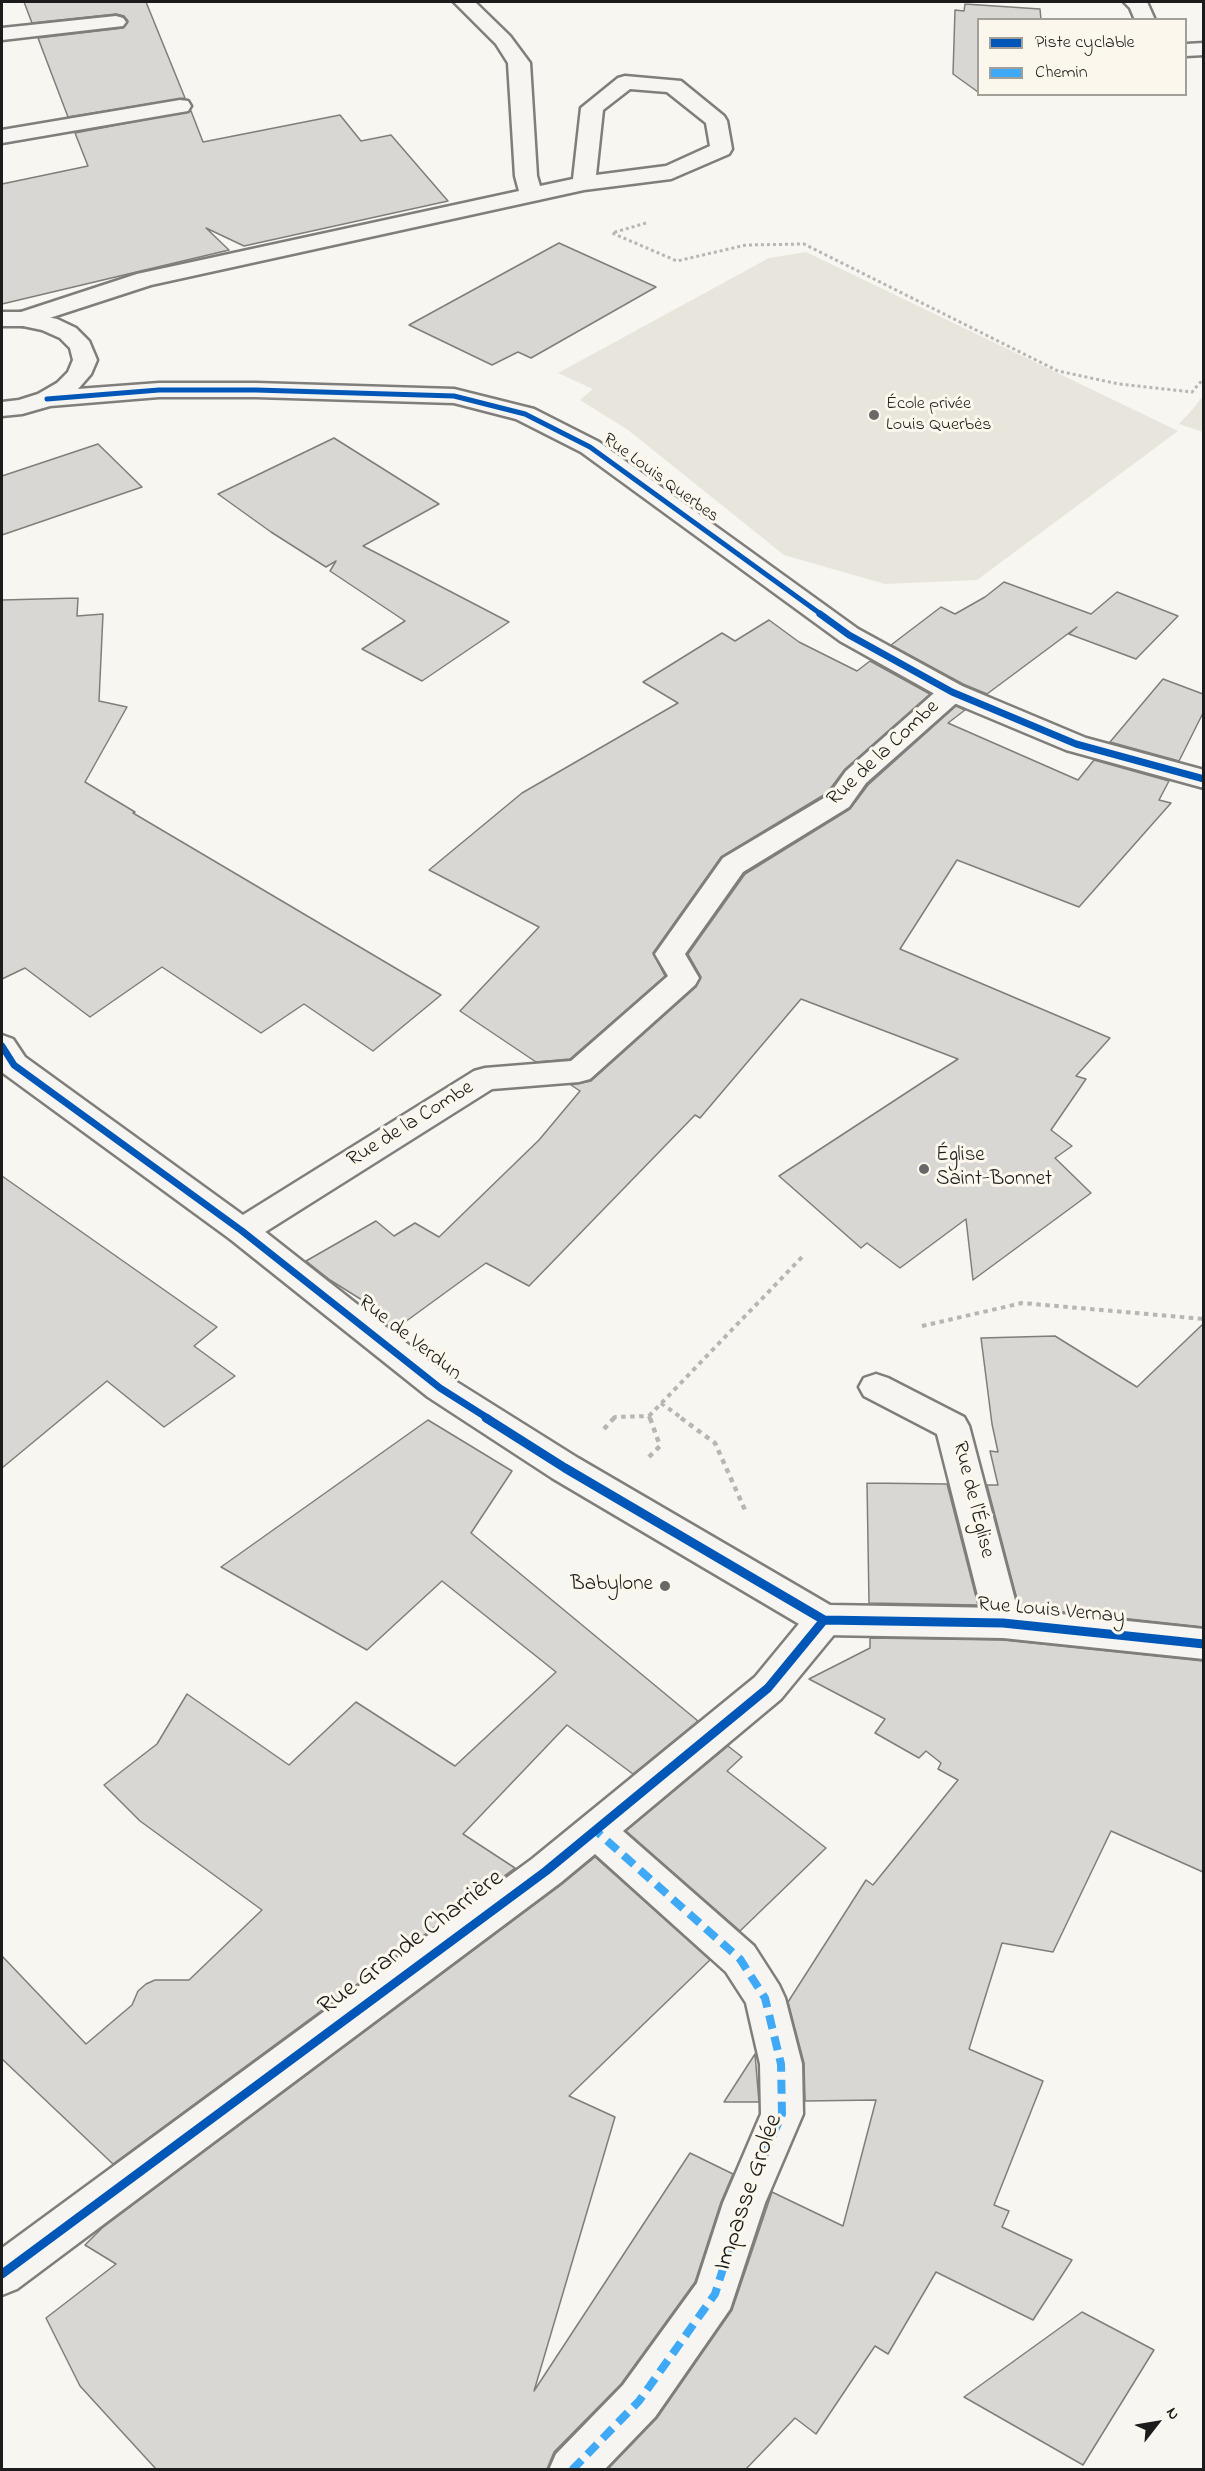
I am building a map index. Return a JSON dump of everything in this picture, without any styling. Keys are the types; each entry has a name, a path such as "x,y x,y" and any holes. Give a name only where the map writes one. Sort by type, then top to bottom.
{"street":[{"path":"464,2 503,40 519,63 526,176 531,194"},
{"path":"1134,2 1139,4 1144,18"},
{"path":"2,34 116,22"},
{"path":"1187,50 1203,49"},
{"path":"12,319 145,279 584,183 671,172 721,149 716,121 673,86 625,82 592,108 584,183"},
{"path":"2,137 180,106"},
{"path":"68,333 145,279"},
{"path":"2,410 47,399 73,381 79,374 102,367 68,333 49,324 12,319"},
{"name":"Rue Louis Querbes","path":"102,367 159,390"},
{"name":"Rue Louis Querbes","path":"47,399 159,390 256,390 454,396 525,414 590,447 849,635 952,692 1077,744 1203,779"},
{"name":"Rue de la Combe","path":"242,1231 485,1078 579,1071 684,978 670,954 734,865 838,801 856,777 952,692"},
{"name":"Rue de Verdun","path":"6,1061 242,1231 440,1388 611,1495 824,1620"},
{"name":"Rue de l'Église","path":"876,1387 952,1426 1003,1623"},
{"name":"Rue Louis Vernay","path":"824,1620 1003,1623 1203,1644"},
{"name":"Rue Grande Charrière","path":"2,2274 536,1878 768,1688 824,1620"},
{"name":"Impasse Grolée","path":"572,2469 639,2401 715,2294 744,2203 782,2114 781,2064 765,1998 740,1959 596,1830"}],"path":[{"path":"646,223 612,233 677,261 746,245 804,244 1058,371 1119,384 1192,392 1203,378"},
{"path":"649,1416 802,1257"},
{"path":"922,1326 1022,1303 1203,1319"},
{"path":"661,1403 715,1443 747,1514"}],"shaded area":[{"name":"École privée Louis Querbès","path":"806,252 1178,431 977,580 885,584 784,555 628,430 580,400 593,389 558,373 769,258"},
{"path":"1203,396 1203,432 1179,424 1192,410"}],"building":[{"path":"24,2 146,2 185,98 68,117 38,38 123,28 128,21 124,16 116,14 32,23"},
{"path":"965,4 1040,9 1041,18 977,18 977,91 953,74 955,10 964,11"},
{"path":"191,111 203,142 340,115 361,141 391,135 448,201 244,246 206,228 229,250 2,304 2,184 88,166 75,133"},
{"path":"559,243 656,287 531,358 518,352 492,365 409,325"},
{"path":"334,438 439,504 363,546 509,622 422,681 362,649 405,621 330,571 336,561 326,567 271,532 218,494"},
{"path":"98,444 142,487 2,535 2,476"},
{"path":"1004,582 1091,614 1117,592 1178,616 1136,659 1069,634 1077,627 987,694 963,684 891,645 941,607 955,614 985,597"},
{"path":"78,598 77,616 103,614 99,701 127,707 85,782 135,812 133,813 441,995 373,1051 304,1004 261,1033 162,967 90,1017 25,968 2,979 2,600"},
{"path":"769,620 799,642 857,671 870,661 930,694 845,769 827,793 721,857 653,953 665,976 570,1059 536,1062 460,1011 539,927 429,870 522,793 678,703 643,682 722,633 735,641"},
{"path":"1163,679 1203,694 1203,713 1179,761 1110,742"},
{"path":"956,706 965,710 948,723 1078,780 1094,760 1169,781 1159,800 1171,803 1079,907 957,860 900,949 1110,1038 1076,1076 1086,1079 1051,1130 1072,1146 1055,1158 1091,1193 973,1280 966,1219 900,1268 867,1243 861,1248 779,1176 958,1059 801,999 700,1118 695,1115 529,1286 486,1263 394,1330 367,1309 370,1305 330,1280 306,1261 376,1221 394,1236 415,1223 439,1237 539,1140 580,1091 571,1085 591,1081 696,987 701,977 688,954 745,874 850,809 868,785"},
{"path":"2,1176 217,1327 194,1346 235,1376 164,1427 107,1381 2,1468"},
{"path":"1203,1324 1203,1627 1019,1607 987,1485 998,1485 990,1451 998,1452 992,1424 981,1338 1055,1336 1137,1387"},
{"path":"428,1420 512,1471 471,1533 698,1721 633,1774 567,1725 463,1834 515,1868 113,2164 2,2059 2,1956 86,2044 132,2005 138,1991 146,1984 155,1980 189,1980 262,1910 140,1821 104,1785 157,1744 187,1694 289,1765 356,1702 455,1766 556,1672 442,1581 367,1650 221,1567"},
{"path":"867,1483 947,1484 978,1605 869,1603"},
{"path":"870,1638 1003,1640 1203,1661 1203,1872 1111,1831 1053,1952 1002,1943 969,2049 1043,2081 994,2205 1009,2211 1002,2227 1072,2260 1033,2320 936,2272 888,2354 875,2346 816,2434 795,2418 746,2469 608,2469 657,2418 732,2310 772,2192 843,2226 876,2100 805,2101 804,2063 788,2002 866,1880 873,1885 958,1780 938,1769 941,1763 926,1751 919,1758 875,1733 885,1719 809,1679 870,1648"},
{"path":"728,1746 742,1757 727,1771 826,1848 740,1931 626,1831"},
{"path":"595,1857 710,1960 569,2096 615,2117 534,2391 690,2153 733,2174 721,2202 695,2282 621,2384 554,2452 547,2469 156,2469 80,2386 46,2318 116,2264 85,2245 102,2228 561,1885"},
{"path":"755,2054 759,2102 724,2102"},
{"path":"1082,2312 1154,2350 1083,2465 964,2397"}],"marked path":[{"path":"572,2470 639,2401 715,2294 744,2203 782,2114 781,2064 765,1998 740,1959 595,1830"}],"cycle path":[{"path":"47,399 159,390 256,390 454,396 525,414 590,447 849,635 952,692 1076,744 1204,779"},
{"path":"2,1046 14,1065 242,1231 440,1388 565,1468 824,1620 1003,1623 1204,1644"},
{"path":"2,2274 546,1871 768,1688 824,1620"}],"place":[{"name":"École privée Louis Querbès","path":"874,415"},
{"name":"Église Saint-Bonnet","path":"924,1169"},
{"name":"Babylone","path":"665,1586"}]}
